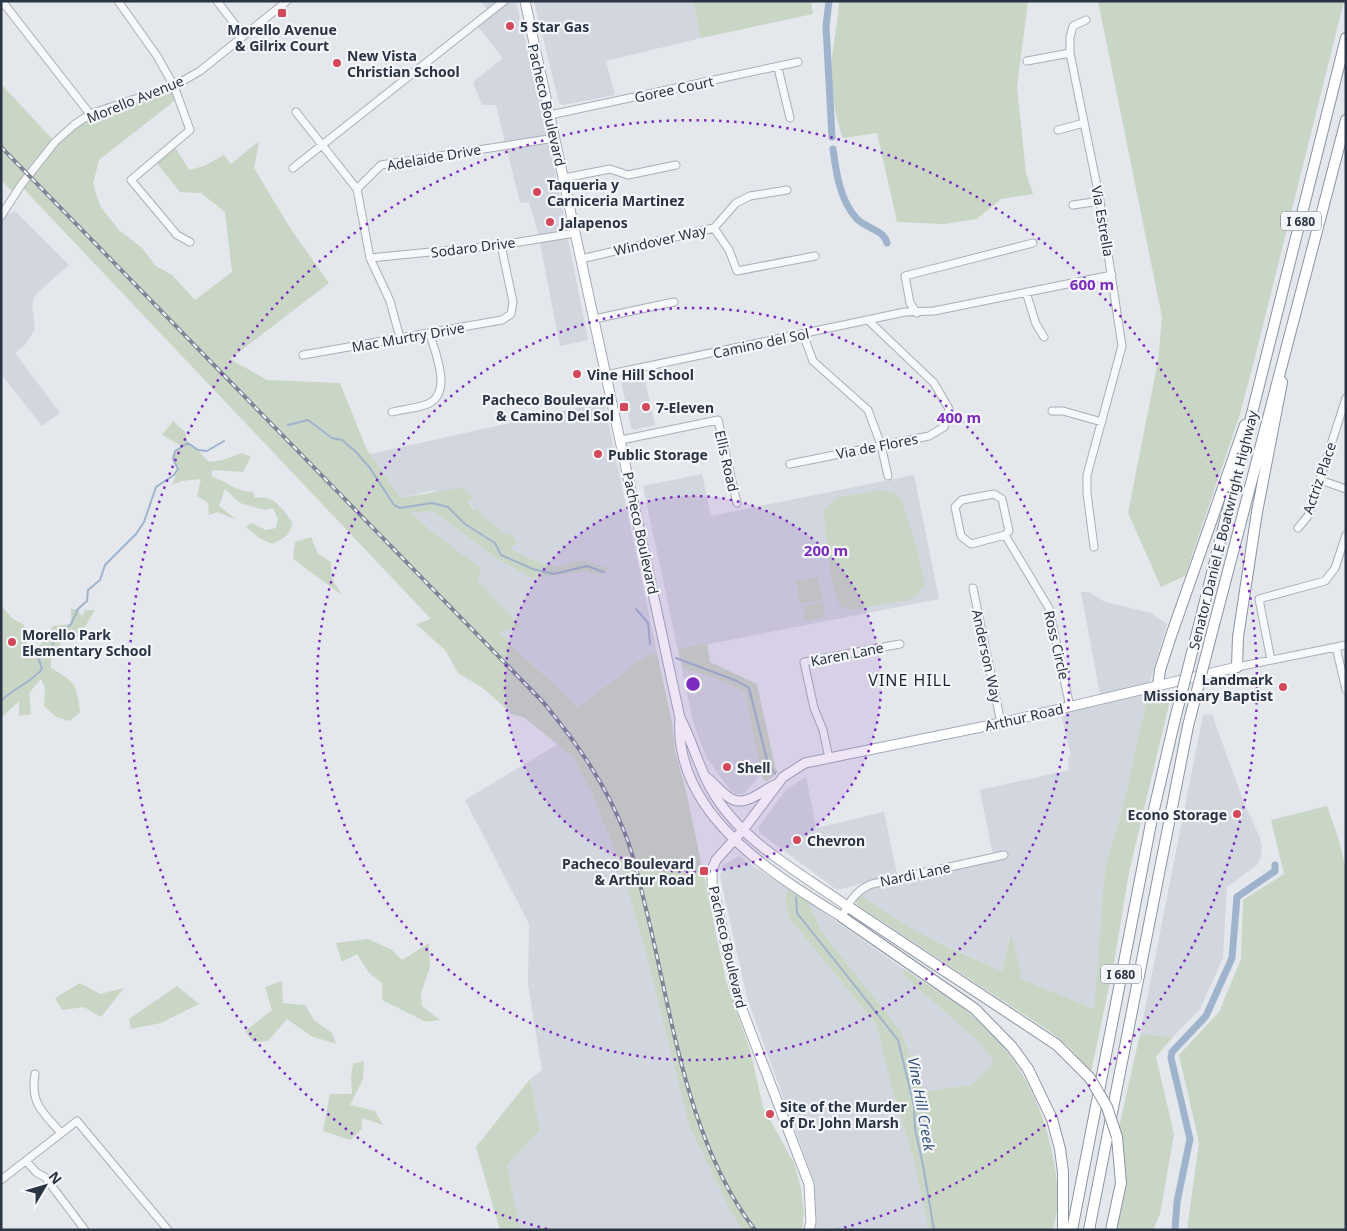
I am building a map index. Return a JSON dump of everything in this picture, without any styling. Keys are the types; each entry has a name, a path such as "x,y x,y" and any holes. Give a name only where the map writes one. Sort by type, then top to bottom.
{"highway":[{"name":"Senator Daniel E Boatwright Highway","path":"1072,1230 1150,827 1175,718 1346,38"},
{"name":"Senator Daniel E Boatwright Highway","path":"1089,1230 1188,726 1288,336 1346,120"},
{"path":"1237,667 1240,628 1261,490 1279,403 1288,336"},
{"path":"1158,685 1166,650 1235,449 1255,404"},
{"path":"847,906 1057,1045 1090,1078 1107,1107 1117,1137 1121,1183 1111,1230"},
{"path":"842,917 975,1009 1012,1047 1028,1069 1052,1119 1060,1149 1064,1188 1063,1230"}],"main road":[{"name":"Pacheco Boulevard","path":"525,1 680,718 705,776 720,804 743,830 847,906"},
{"name":"Arthur Road","path":"734,840 777,784 799,766 829,758 1001,723 1237,667"},
{"name":"Pacheco Boulevard","path":"680,718 680,739 689,773 700,796 734,840 788,883 842,917"},
{"path":"705,776 728,797 737,802 744,802 777,784"},
{"name":"Pacheco Boulevard","path":"734,840 716,860 712,870 712,883 738,999 809,1184 811,1222 809,1230"}],"street":[{"path":"2,1 90,114"},
{"path":"118,1 157,56 174,86 190,130 131,180 177,235 190,242"},
{"path":"217,1 243,35"},
{"name":"Morello Avenue","path":"1,216 21,185 55,142 90,114 174,86 200,71 286,1"},
{"path":"293,168 504,1"},
{"name":"Via Estrella","path":"1086,20 1073,26 1070,37 1070,53 1100,201 1122,346 1087,475 1087,493 1094,547"},
{"path":"1027,60 1070,53"},
{"name":"Goree Court","path":"550,115 778,68 798,62"},
{"path":"778,68 790,118"},
{"path":"296,112 356,189 370,258 390,301 400,338"},
{"path":"1058,130 1084,123"},
{"name":"Adelaide Drive","path":"356,189 381,165 555,138"},
{"name":"Pacheco Boulevard","path":"564,178 610,169 628,175 676,166"},
{"name":"Windover Way","path":"581,259 714,228 736,203 750,196 787,190"},
{"path":"1073,205 1100,201"},
{"path":"714,228 729,250 736,270 815,256"},
{"name":"Sodaro Drive","path":"370,258 501,244 575,233"},
{"path":"917,313 910,303 905,276 1033,243"},
{"name":"Mac Murtry Drive","path":"303,355 502,320 511,314 513,302 501,244"},
{"name":"Camino del Sol","path":"606,375 905,312 917,313 1112,275"},
{"path":"1026,292 1036,324 1044,337"},
{"path":"594,320 674,302"},
{"name":"Via de Flores","path":"790,464 929,436 944,428 948,409 934,383 869,321"},
{"path":"392,412 430,403 439,395 442,384 430,334"},
{"path":"803,334 812,361 868,410 881,445 888,476"},
{"name":"Actriz Place","path":"1298,528 1308,516 1346,398"},
{"path":"1052,411 1063,411 1102,422"},
{"name":"Ellis Road","path":"621,440 718,420 737,503"},
{"path":"1320,480 1346,489"},
{"path":"994,494 1002,499 1009,531 1005,536 971,544 961,536 955,507 962,500 994,494"},
{"path":"1272,660 1259,599 1325,581 1335,568 1346,535"},
{"name":"Ross Circle","path":"1005,536 1049,608 1070,707"},
{"name":"Anderson Way","path":"973,588 1001,723"},
{"name":"Karen Lane","path":"829,758 823,730 814,708 804,662 900,644"},
{"name":"Arthur Road","path":"1237,667 1346,645"},
{"path":"1336,647 1346,690"},
{"name":"Nardi Lane","path":"842,917 847,906 858,892 872,884 1004,855"},
{"path":"35,1074 33,1087 36,1103 61,1133"},
{"path":"1,1180 77,1121 168,1230"},
{"path":"26,1161 37,1173 45,1177 85,1230"}],"shaded area":[{"path":"481,1 516,1 547,131 588,340 560,346 538,233 529,202 520,203 496,105 482,105 473,82 503,58 475,23 489,12"},
{"path":"534,1 693,1 701,38 606,61 615,95 563,105 559,103"},
{"path":"15,211 69,265 36,294 32,305 35,329 26,344 15,353 60,413 42,426 1,374 1,217"},
{"path":"642,367 655,425 634,430 631,428 621,381 636,369"},
{"path":"604,402 657,653 644,657 578,707 497,631 520,627 435,534 411,513 433,511 497,559 532,578 585,572 602,575 580,560 557,567 533,560 509,549 517,542 515,539 510,533 507,536 482,515 477,508 474,510 468,500 473,497 436,493 435,490 401,498 370,454"},
{"path":"702,474 711,516 914,475 939,599 678,650 643,486"},
{"path":"1081,592 1088,592 1105,602 1151,613 1167,624 1151,678 1122,811 1105,867 1094,1009 1022,979 1010,934 1002,971 920,934 883,912 861,894 870,889 994,861 980,790 1069,770 1068,757 1071,756 1060,709 1101,699"},
{"path":"682,668 712,677 745,692 761,774 744,794 735,794 731,791 706,757 693,722"},
{"name":"Econo Storage","path":"1212,714 1244,803 1260,838 1262,847 1261,857 1257,865 1227,887 1223,958 1200,1009 1173,1037 1140,1034 1203,715"},
{"path":"558,744 573,757 591,792 620,864 716,1182 743,1230 520,1230 507,1165 540,1130 530,1079 542,1070 528,985 529,924 465,800"},
{"path":"806,776 816,828 884,812 897,874 837,890 760,833 758,828 785,791"},
{"path":"739,856 787,889 785,898 789,918 876,1024 891,1085 912,1154 929,1230 815,1230 814,1181 747,998 720,876 723,865"},
{"path":"807,901 904,969 903,975 981,1044 995,1062 972,1085 925,1091 900,1030 822,932"}],"green space":[{"path":"693,1 811,1 813,14 701,38"},
{"path":"839,1 1028,1 1017,87 1026,173 1033,194 1001,199 977,219 944,224 897,222 877,133 843,138 838,122 834,103 831,66"},
{"path":"1098,1 1344,1 1239,417 1185,576 1161,587 1128,513 1158,361 1162,317"},
{"path":"1,84 55,142 90,114 174,86 178,98 99,160 93,184 100,206 119,230 142,248 156,266 172,275 195,300 232,272 225,212 201,193 180,192 154,160 173,144 189,170 204,166 224,155 231,164 259,141 254,168 290,228 329,283 230,359 267,380 340,383 367,450 401,498 463,487 473,497 468,500 473,510 477,508 482,515 507,536 510,532 517,542 510,549 533,560 557,567 580,560 608,568 603,575 585,572 532,578 497,559 433,511 411,513 435,534 481,568 477,580 521,627 498,632 578,707 644,657 657,653 672,723 675,752 686,791 726,981 751,1053 763,1107 794,1163 801,1188 804,1213 802,1230 743,1230 731,1212 690,1127 643,941 620,864 591,792 573,757 525,718 512,714 483,688 458,673 445,650 416,624 431,619 21,186 15,194 1,180"},
{"path":"173,421 185,432 188,443 198,450 209,462 223,460 242,453 251,457 243,472 212,470 212,477 241,490 253,492 255,498 262,497 272,500 285,512 292,522 286,536 272,544 259,538 246,527 251,523 266,530 276,528 278,519 273,508 265,510 240,503 225,489 219,506 237,520 218,512 209,515 208,503 197,496 201,479 182,481 172,485 178,469 173,459 175,451 181,446 162,435"},
{"path":"879,490 895,493 901,499 917,549 925,584 916,596 907,600 849,610 842,607 839,603 833,583 826,540 825,509 836,498"},
{"path":"311,537 318,554 331,562 332,579 342,595 293,559 295,542"},
{"path":"818,577 823,600 800,604 796,581"},
{"path":"819,602 823,603 825,617 806,621 802,607"},
{"path":"1,605 12,618 24,625 26,641 33,656 53,626 71,624 71,609 78,609 82,617 85,610 95,610 80,635 71,642 61,638 60,650 51,650 51,668 70,681 78,695 80,712 70,721 56,717 44,706 45,688 41,679 29,693 31,714 19,716 19,701 1,718"},
{"path":"707,643 710,662 757,684 775,767 778,772 767,781 764,780 761,774 745,692 712,677 682,668 678,650"},
{"path":"1172,692 1129,872 1114,963 1091,1072 1068,1046 1049,1031 857,905 856,900 861,894 911,928 1002,971 1011,932 1022,979 1094,1009 1105,867 1122,811 1147,697"},
{"path":"1327,806 1338,837 1346,869 1346,1230 1187,1230 1199,1142 1179,1055 1219,1012 1241,959 1243,900 1284,874 1271,820"},
{"path":"787,889 807,901 822,932 900,1030 925,1091 972,1085 994,1062 981,1044 903,975 904,969 975,1018 996,1038 1010,1055 1032,1093 1048,1134 1053,1156 1058,1199 1053,1230 929,1230 912,1154 891,1085 876,1024 789,918 785,898"},
{"path":"368,939 392,950 402,960 429,943 430,967 421,993 422,1006 440,1020 426,1022 382,1000 382,983 369,973 357,954 342,962 336,943"},
{"path":"282,981 283,1003 305,1005 314,1020 332,1033 336,1044 311,1036 287,1019 268,1041 253,1042 245,1031 272,1010 265,987"},
{"path":"80,983 100,994 124,988 101,1017 84,1007 62,1010 55,998"},
{"path":"177,986 199,1004 161,1023 131,1029 129,1019"},
{"path":"1140,1034 1173,1037 1156,1057 1174,1134 1160,1214 1153,1230 1111,1230 1119,1200 1119,1127"},
{"path":"364,1061 363,1079 350,1105 375,1111 383,1125 362,1118 362,1129 350,1140 323,1131 330,1094 352,1094 351,1077 353,1064"},
{"path":"530,1079 540,1130 507,1165 520,1230 500,1230 476,1147"}],"waterway":[{"path":"829,1 826,26 832,137"},
{"path":"833,149 837,177 846,204 857,219 879,232 887,243"},
{"path":"288,425 308,420 332,438 342,440 370,468 394,505 400,508 432,503 448,507 465,524 495,543 501,555 533,569 554,574 587,566 604,572"},
{"name":"Vine Hill Creek","path":"1,701 38,674 42,669 38,657 51,649 55,639 71,624 78,609 87,601 88,590 100,580 105,565 136,534 144,522 156,487 174,475 178,469 173,459 175,451 188,443 198,450 207,451 224,441"},
{"name":"Vine Hill Creek","path":"636,609 648,623 650,644"},
{"name":"Vine Hill Creek","path":"676,658 737,681 749,688 767,760 775,774"},
{"path":"1175,1230 1177,1202 1190,1139 1171,1058 1172,1052 1206,1016 1232,958 1237,897 1275,871 1275,865"},
{"name":"Vine Hill Creek","path":"796,897 797,913 898,1040 914,1106 915,1129 934,1230"}],"railway":[{"path":"1,147 543,702 568,733 610,800 630,846 675,1039 698,1120 732,1196 755,1230"}],"place":[{"name":"Morello Avenue & Gilrix Court","path":"282,13"},
{"name":"5 Star Gas","path":"510,26"},
{"name":"New Vista Christian School","path":"337,63"},
{"name":"Taqueria y Carniceria Martinez","path":"537,192"},
{"name":"Jalapenos","path":"550,222"},
{"name":"Vine Hill School","path":"577,374"},
{"name":"Pacheco Boulevard & Camino Del Sol","path":"624,407"},
{"name":"7-Eleven","path":"646,407"},
{"name":"Public Storage","path":"598,454"},
{"name":"Morello Park Elementary School","path":"12,642"},
{"name":"Landmark Missionary Baptist","path":"1283,687"},
{"name":"Shell","path":"727,767"},
{"name":"Econo Storage","path":"1237,814"},
{"name":"Chevron","path":"797,840"},
{"name":"Pacheco Boulevard & Arthur Road","path":"704,871"},
{"name":"Site of the Murder of Dr. John Marsh","path":"770,1114"}],"district":[{"name":"VINE HILL","path":"910,680"}]}
